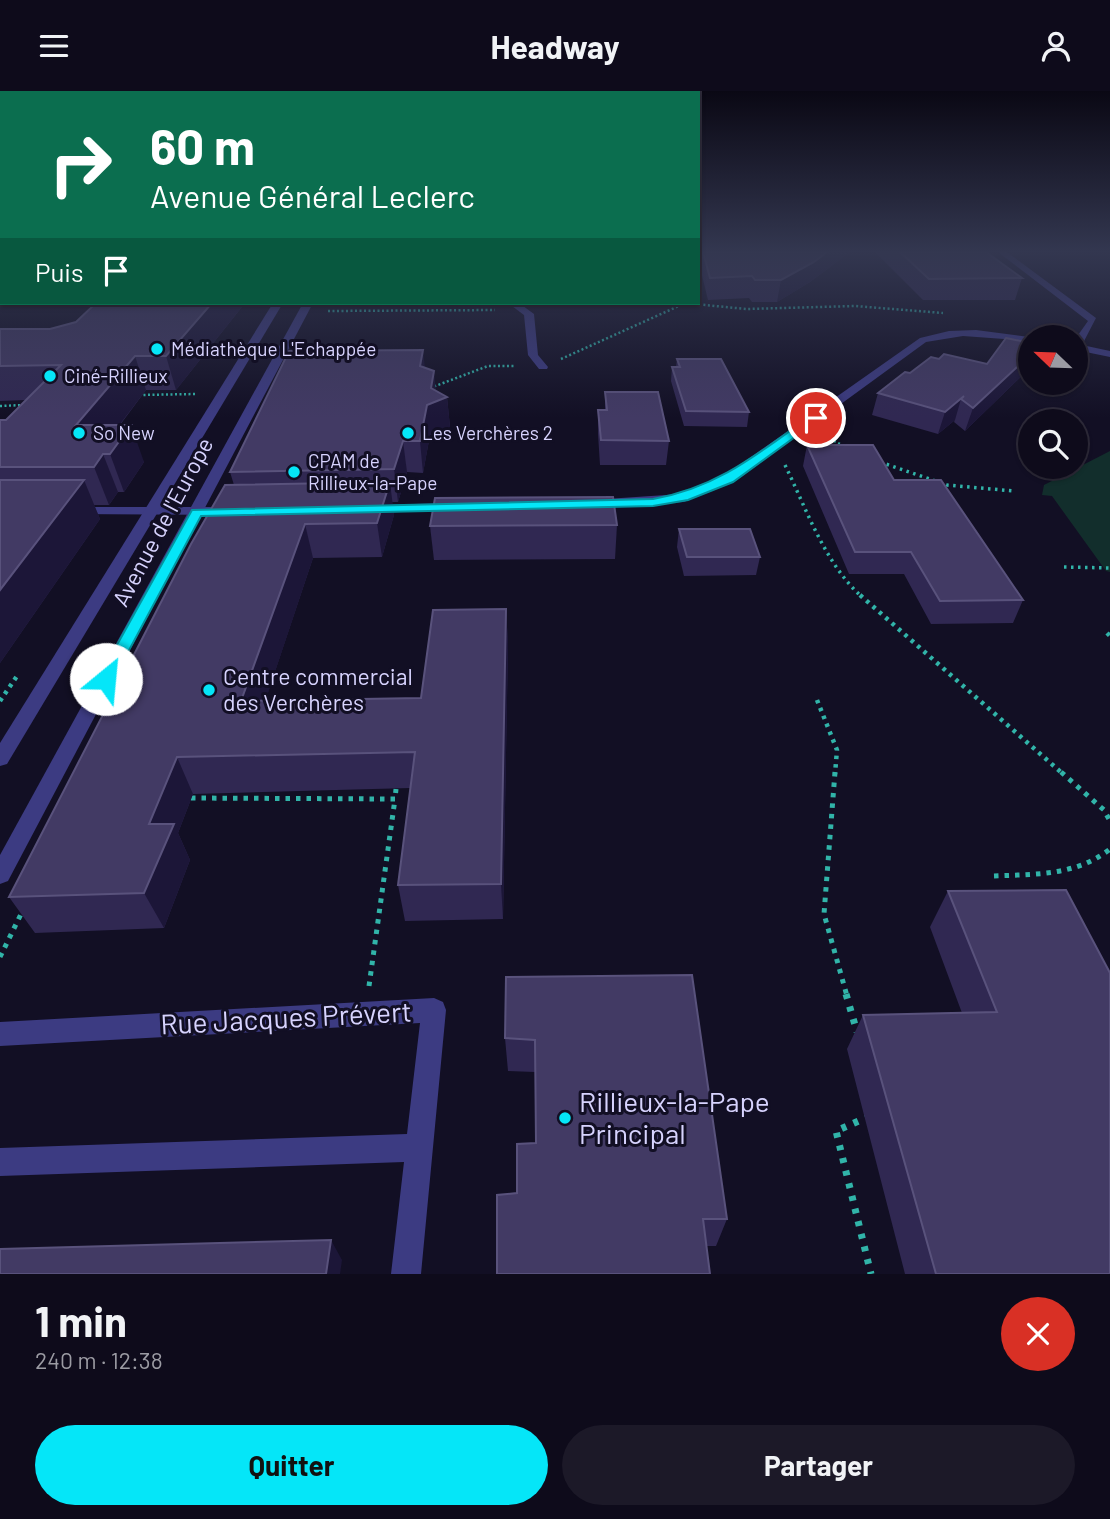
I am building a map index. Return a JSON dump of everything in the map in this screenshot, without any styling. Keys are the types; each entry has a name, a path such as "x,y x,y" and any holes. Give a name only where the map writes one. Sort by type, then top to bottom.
{"street":[{"name":"Avenue de l'Europe","path":"0,758 275,307"},
{"name":"Avenue de l'Europe","path":"0,875 305,307"},
{"path":"523,307 529,314 533,355 544,367"},
{"path":"1076,307 1093,320 1088,328"},
{"path":"570,505 684,498 729,479 923,340 943,334 964,333 1018,337"},
{"path":"1088,349 1110,354"},
{"path":"353,509 475,506"},
{"path":"64,512 250,511"},
{"name":"Rue Jacques Prévert","path":"0,1034 434,1010 407,1274"},
{"path":"0,1162 420,1148"}],"path":[{"path":"321,311 513,307"},
{"path":"419,393 488,366 544,367 676,307"},
{"path":"728,307 811,307"},
{"path":"746,309 747,315"},
{"path":"127,395 204,394"},
{"path":"0,406 27,405"},
{"path":"801,428 851,449"},
{"path":"776,445 819,536 852,588 1104,810 1110,821"},
{"path":"872,458 947,485 1014,491"},
{"path":"1064,567 1110,568"},
{"path":"817,700 837,750 824,914 859,1037"},
{"path":"365,1013 396,789"},
{"path":"191,798 395,799"},
{"path":"994,876 1057,873 1097,862 1110,849"},
{"path":"0,957 24,908"},
{"path":"871,1274 836,1131 883,1110"}],"green space":[{"path":"1110,451 1110,572 1106,571 1052,496 1042,495 1044,485 1056,479 1088,479 1088,462"}],"building":[{"path":"92,307 208,307 166,356 135,356 76,425 131,425 110,454 103,454 94,467 0,467 0,420 6,420 61,365 0,366 0,329 50,329 76,322"},
{"path":"1006,338 1018,340 1018,366 973,408 961,399 964,396 945,412 878,393 905,372 910,373 931,357 939,359 944,354 987,364"},
{"path":"423,350 420,366 434,371 431,388 447,397 427,405 420,441 403,441 394,469 230,472 289,351"},
{"path":"677,359 721,359 749,412 686,411 672,367 680,367"},
{"path":"605,392 658,392 669,441 601,440 598,410 607,410"},
{"path":"807,445 873,445 894,480 941,480 1023,600 940,601 911,552 855,552"},
{"path":"0,480 84,480 0,590"},
{"name":"Centre commercial des Verchères","path":"390,482 377,523 305,524 241,701 421,698 433,610 506,609 501,884 398,885 415,752 177,757 149,824 174,824 144,893 9,897 191,544 225,485"},
{"path":"613,497 617,525 430,526 435,498"},
{"path":"679,529 750,529 760,557 687,557"},
{"path":"1066,890 1110,973 1110,1274 936,1274 863,1015 997,1012 948,891"},
{"path":"692,975 727,1219 703,1219 710,1274 497,1274 497,1195 517,1193 517,1144 536,1143 535,1040 505,1038 506,977"},
{"path":"331,1240 326,1274 0,1274 0,1249"}],"place":[{"name":"Médiathèque L'Echappée","path":"157,349"},
{"name":"Ciné-Rillieux","path":"50,376"},
{"name":"So New","path":"79,433"},
{"name":"Les Verchères 2","path":"408,433"},
{"name":"CPAM de Rillieux-la-Pape","path":"294,472"},
{"name":"Centre commercial des Verchères","path":"209,690"},
{"name":"Rillieux-la-Pape Principal","path":"565,1118"}],"route":[{"path":"106,679 197,512 625,504 684,498 729,479 816,418"}]}
